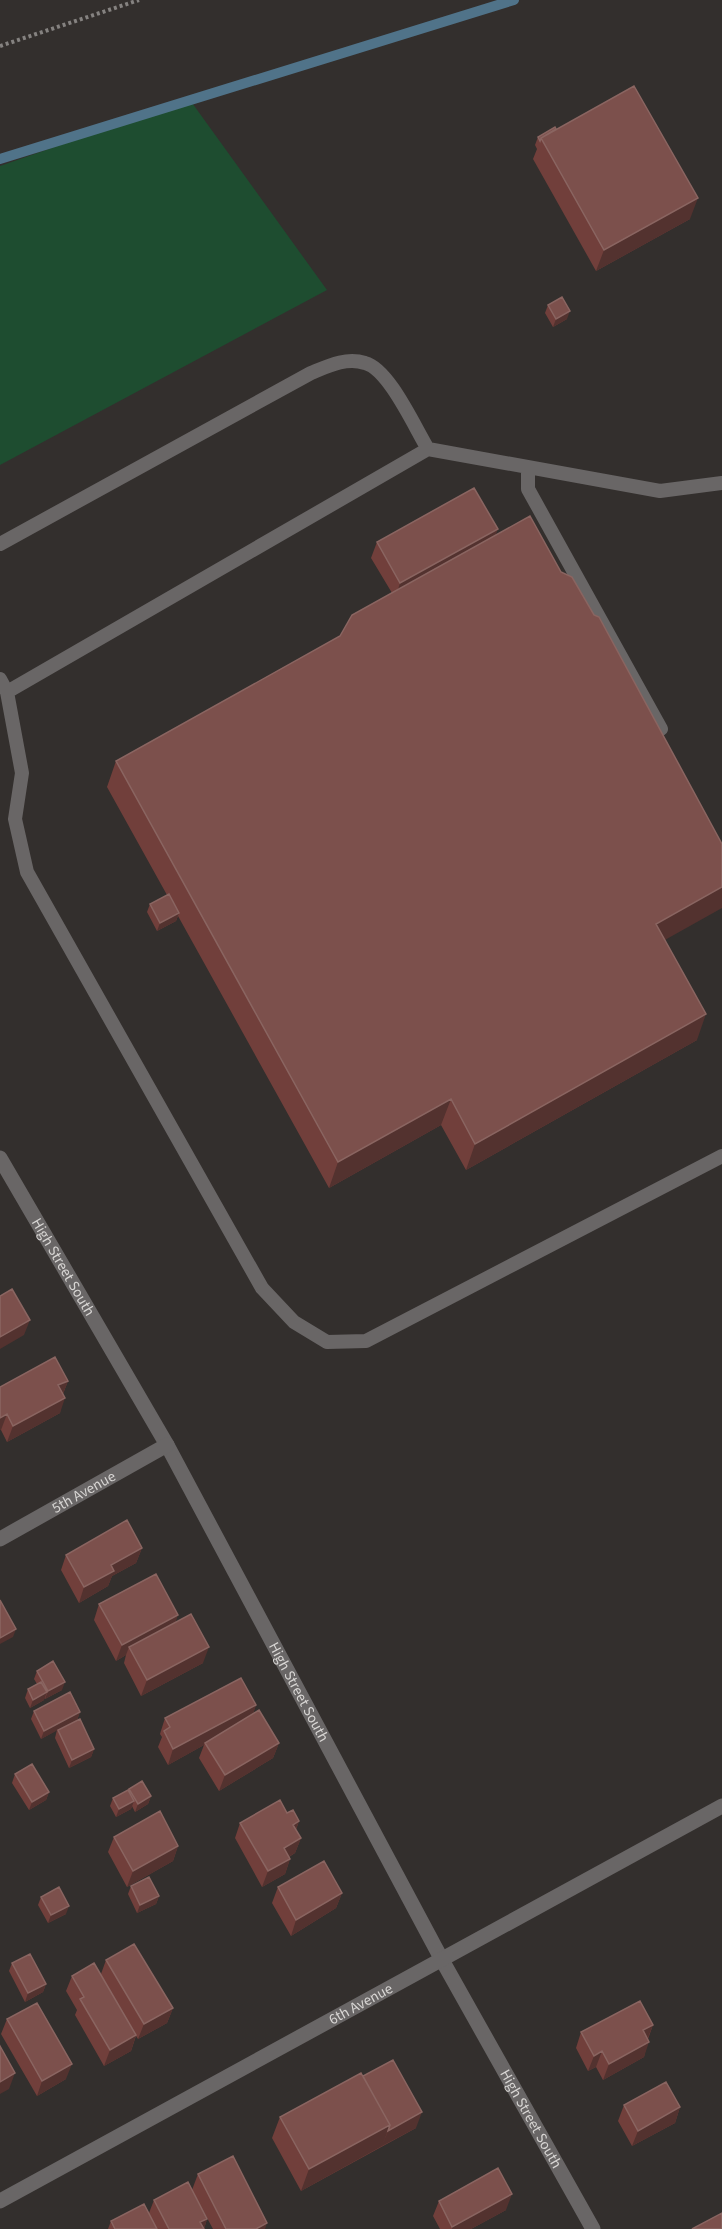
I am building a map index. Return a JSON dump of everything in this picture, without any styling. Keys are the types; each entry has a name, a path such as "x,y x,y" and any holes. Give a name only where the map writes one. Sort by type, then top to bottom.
{"street":[{"name":"High Street South","path":"0,1158 166,1445 442,1960 593,2229"},
{"name":"5th Avenue","path":"0,1539 166,1445"},
{"name":"6th Avenue","path":"0,2201 722,1806"}],"lane":[{"path":"0,544 311,373 341,362 367,363 386,378 428,449"},
{"path":"7,692 428,449 660,491 722,483"},
{"path":"528,467 528,489 661,729"},
{"path":"0,679 7,692 22,773 15,819 27,872 262,1288 294,1322 327,1342 366,1341 722,1156"}],"path":[{"path":"0,46 139,0"}],"green space":[{"path":"190,100 327,290 0,465 0,166"}],"building":[{"path":"634,86 698,198 604,250 541,138"},
{"path":"555,127 556,129 540,141 538,137"},
{"path":"562,297 570,311 556,319 548,305"},
{"path":"474,488 498,529 400,583 377,542"},
{"path":"530,516 561,572 572,577 594,615 599,617 722,844 722,887 656,924 706,1014 475,1144 451,1099 338,1162 116,761 340,636 352,615"},
{"path":"169,894 179,913 160,923 150,904"},
{"path":"12,1289 30,1320 0,1337 0,1296"},
{"path":"55,1357 68,1381 58,1385 65,1398 13,1426 7,1414 0,1418 0,1387"},
{"path":"127,1520 142,1548 111,1565 114,1571 84,1587 66,1555"},
{"path":"156,1574 178,1615 122,1645 99,1604"},
{"path":"0,1600 16,1629 0,1638"},
{"path":"191,1614 209,1647 147,1680 129,1647"},
{"path":"53,1661 65,1682 48,1691 37,1671"},
{"path":"241,1678 256,1705 173,1749 164,1731 170,1727 165,1718"},
{"path":"41,1682 47,1692 33,1700 28,1689"},
{"path":"70,1692 80,1712 44,1731 34,1711"},
{"path":"259,1710 279,1743 225,1775 205,1743"},
{"path":"80,1719 94,1749 72,1760 58,1730"},
{"path":"32,1764 49,1792 32,1802 15,1774"},
{"path":"142,1781 151,1796 138,1804 129,1789"},
{"path":"128,1790 134,1801 119,1809 113,1798"},
{"path":"280,1800 287,1813 293,1810 299,1821 293,1825 301,1838 284,1848 290,1859 268,1871 240,1823"},
{"path":"160,1811 178,1846 133,1871 114,1837"},
{"path":"324,1861 342,1893 296,1920 278,1887"},
{"path":"149,1877 159,1896 140,1905 131,1886"},
{"path":"59,1887 69,1906 51,1915 41,1897"},
{"path":"134,1944 173,2008 144,2024 106,1960"},
{"path":"30,1954 46,1984 28,1993 12,1963"},
{"path":"94,1963 136,2035 110,2050 80,1999 84,1997 72,1976"},
{"path":"640,2001 653,2025 643,2030 649,2042 609,2064 602,2051 594,2056 581,2032"},
{"path":"37,2003 72,2064 42,2081 7,2019"},
{"path":"0,2046 15,2073 0,2082"},
{"path":"393,2060 422,2112 388,2131 390,2125 363,2076"},
{"path":"361,2073 390,2125 309,2169 280,2117"},
{"path":"666,2082 680,2107 638,2131 624,2105"},
{"path":"233,2156 267,2223 256,2229 226,2229 198,2174"},
{"path":"498,2168 512,2194 452,2227 439,2201"},
{"path":"188,2182 207,2219 200,2222 204,2229 169,2229 154,2200"},
{"path":"144,2204 157,2229 115,2229 111,2221"},
{"path":"722,2213 722,2229 692,2229"}],"waterway":[{"path":"0,159 514,0"}]}
